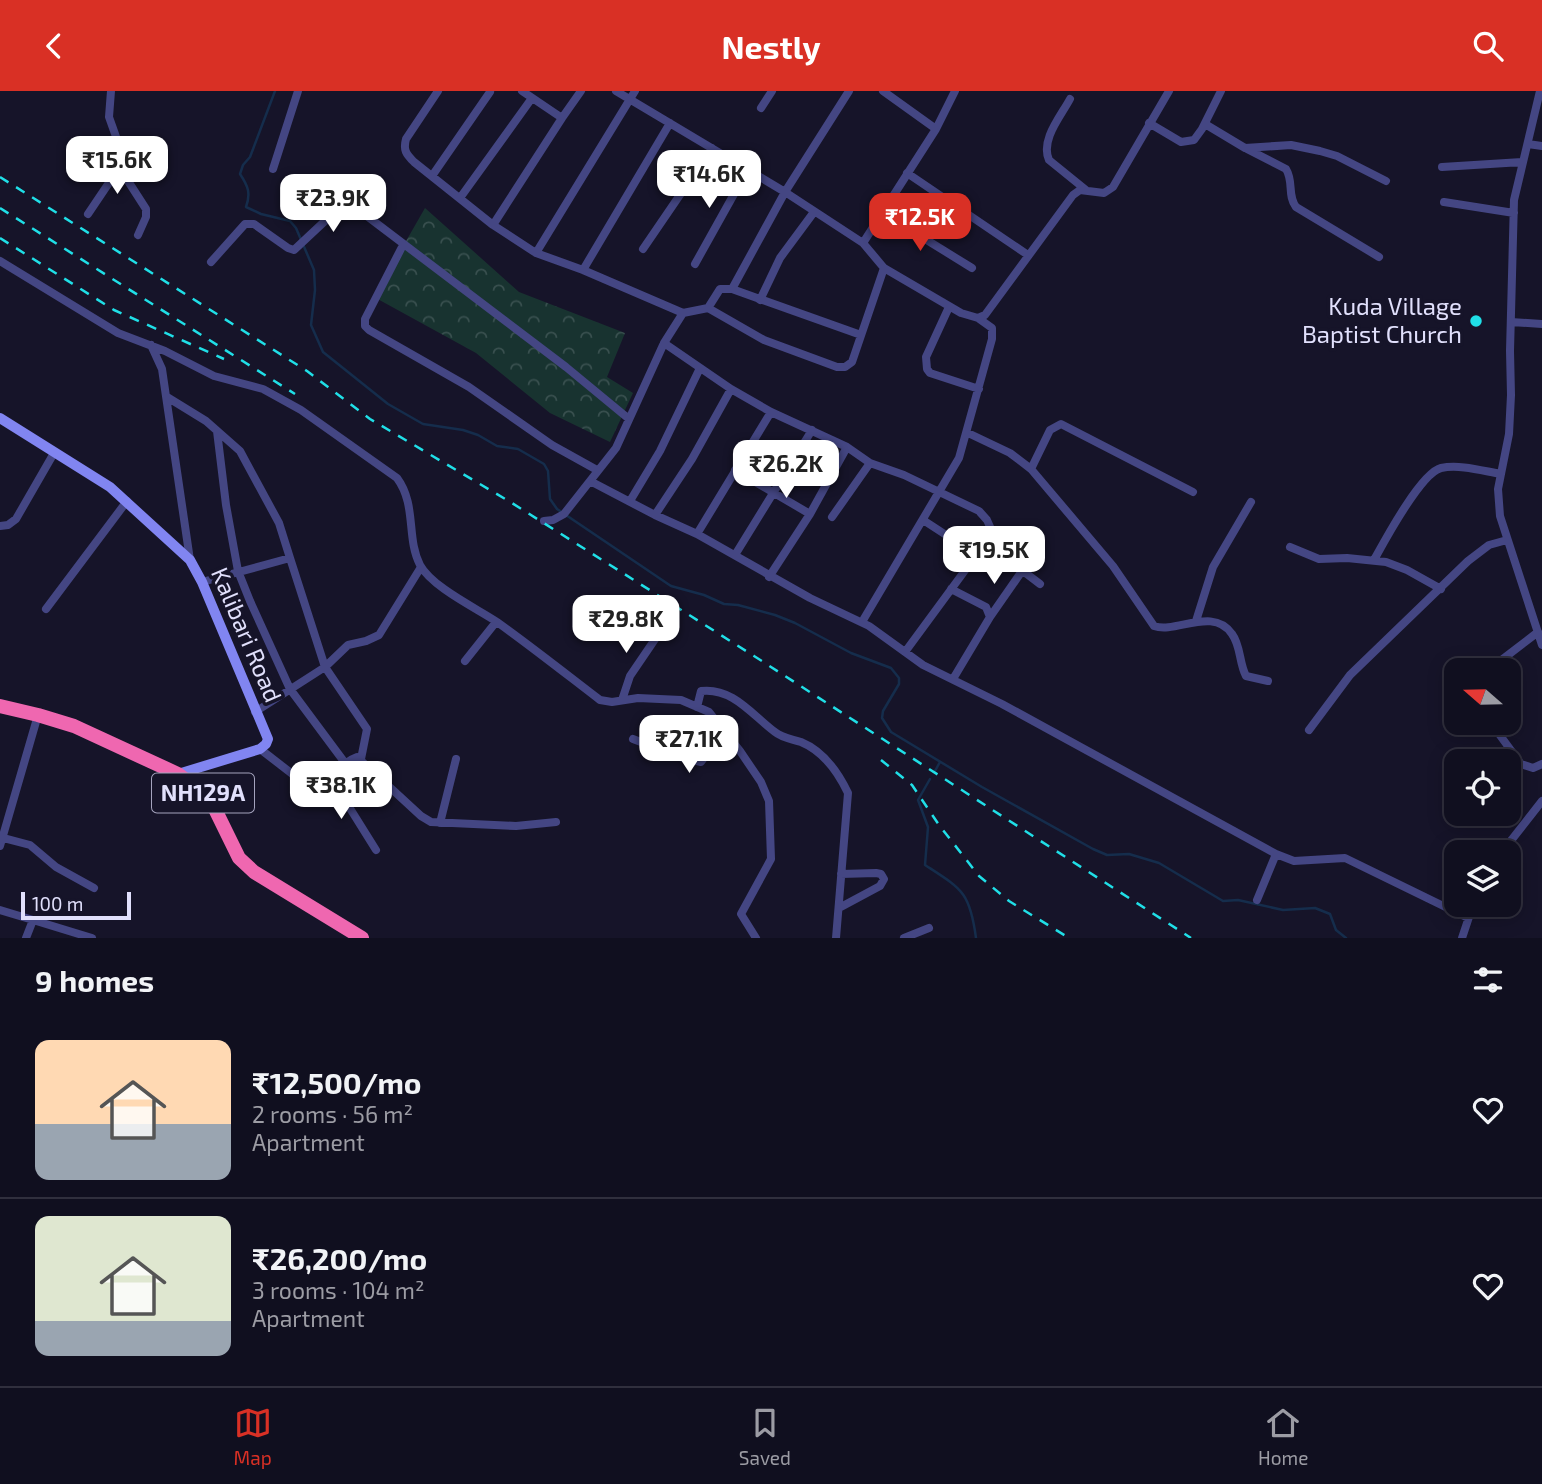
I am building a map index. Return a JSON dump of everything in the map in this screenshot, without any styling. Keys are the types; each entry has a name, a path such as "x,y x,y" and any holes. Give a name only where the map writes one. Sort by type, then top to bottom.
{"highway":[{"name":"NH129A","path":"0,706 74,726 178,774 206,795 239,857 254,872 362,938"}],"street":[{"path":"111,91 109,117 128,181 146,209 146,217 138,235"},
{"path":"273,169 298,91"},
{"path":"438,91 406,139 406,154 493,225 536,253 683,313 708,309 764,340 837,367 845,367 852,362 884,268"},
{"path":"522,91 562,118"},
{"path":"493,225 581,91"},
{"path":"616,91 632,95 670,123 785,192 863,243 884,268 961,313 978,318 989,326 993,333 968,433 956,464 862,622"},
{"path":"761,108 772,91"},
{"path":"732,289 785,192 849,91"},
{"path":"883,91 936,129"},
{"path":"863,243 936,129 955,91"},
{"path":"978,318 985,315 1073,195 1080,190 1104,193 1113,187 1168,91"},
{"path":"1149,123 1181,142 1188,143 1194,140 1205,124 1221,91"},
{"path":"1540,91 1522,162 1514,213 1512,388 1509,434 1501,474 1498,509 1542,645"},
{"path":"432,176 491,92"},
{"path":"536,253 632,95"},
{"path":"460,198 532,98"},
{"path":"1070,99 1048,140 1046,154 1086,190"},
{"path":"583,270 670,123"},
{"path":"1205,124 1286,169 1291,182 1291,201 1296,207 1379,257"},
{"path":"1528,143 1542,146"},
{"path":"1245,148 1291,145 1320,151 1337,156 1386,181"},
{"path":"643,249 712,148"},
{"path":"88,214 123,162"},
{"path":"1443,167 1522,162"},
{"path":"695,264 748,169"},
{"path":"907,173 1028,255"},
{"path":"1444,202 1514,213"},
{"path":"211,262 240,229 250,223 294,250 341,206 351,204 629,419"},
{"path":"760,300 780,258 814,212"},
{"path":"883,213 972,268"},
{"path":"403,245 365,319 365,326 469,387 552,445 597,470"},
{"path":"0,261 118,333 151,345 214,376 263,389 301,411 397,478 404,487 408,500 421,567 439,583 600,699 612,702 681,700 709,712 761,782 769,801 771,859 741,914 756,938"},
{"path":"708,309 720,289 732,289 861,335"},
{"path":"950,307 926,357 927,369 930,373 979,389"},
{"path":"544,521 564,514 617,448 664,343 683,313"},
{"path":"1511,322 1542,324"},
{"path":"664,343 731,389 771,412 847,447 870,463 892,470 984,515 1003,556 1040,584"},
{"path":"151,345 162,369 190,560"},
{"path":"630,501 660,451 700,368"},
{"path":"654,515 692,459 731,389"},
{"path":"167,397 194,413 240,451 279,523 325,667 367,729 360,759"},
{"path":"697,534 771,412"},
{"name":"Kalibari Road","path":"0,418 110,487 190,560 267,734 266,744 260,749"},
{"path":"1031,469 1050,430 1061,424 1193,492"},
{"path":"217,431 238,571 290,689 345,763"},
{"path":"735,555 812,431"},
{"path":"968,433 1010,453 1031,469 1114,566 1154,626 1166,629 1196,621 1221,625 1228,629 1236,641 1247,676 1268,681"},
{"path":"769,577 810,514 847,447"},
{"path":"0,526 8,525 16,519 54,453"},
{"path":"832,517 870,463"},
{"path":"1374,560 1430,474 1444,468 1458,468 1501,474"},
{"path":"735,470 810,514"},
{"path":"590,481 697,534 769,577 862,622 886,636 923,665 1002,703 1276,854 1294,861 1345,858 1468,918 1462,938"},
{"path":"46,609 127,501"},
{"path":"1196,621 1215,562 1251,502"},
{"path":"905,652 969,565 971,557 970,552 923,520"},
{"path":"1309,730 1350,675 1481,550 1507,540"},
{"path":"1290,547 1319,559 1374,560 1407,570 1440,589"},
{"path":"202,582 290,558"},
{"path":"255,712 325,667 348,645 366,642 379,635 421,567"},
{"path":"953,679 990,617 1022,571"},
{"path":"951,589 986,607 990,617"},
{"path":"465,661 496,622"},
{"path":"622,700 630,676 664,626"},
{"path":"1504,658 1538,632"},
{"path":"697,707 701,691 725,695 748,708 776,733 808,746 824,757 833,768 848,793 836,938"},
{"path":"38,715 1,840 30,845 56,867 94,888"},
{"path":"633,739 701,762 724,730"},
{"path":"1500,735 1521,764 1533,768 1542,764"},
{"path":"178,774 260,749 309,789 319,788 354,758 360,759 421,816 431,822 516,825 556,822"},
{"path":"440,823 456,759"},
{"path":"331,778 376,850"},
{"path":"1511,840 1542,801"},
{"path":"1256,900 1276,854"},
{"path":"839,908 880,886 884,879 881,874 876,873 841,874"},
{"path":"0,910 92,938"},
{"path":"26,938 33,921"},
{"path":"904,938 929,928"}],"green space":[{"path":"425,208 519,292 625,333 607,377 633,393 610,442 550,413 476,353 374,297"}],"waterway":[{"path":"275,91 250,157 240,174 248,190 246,207 261,214 290,221 296,228 314,270 311,325 323,352 388,404 423,424 463,430 497,446 518,449 544,464 548,471 550,499 557,509 671,586 724,604 775,615 851,653 891,668 899,678 899,684 883,711 882,718 891,732 1093,849 1107,855 1129,854 1159,863 1223,901 1238,900 1283,910 1315,908 1330,914 1336,930 1346,938"},
{"path":"935,771 940,762"},
{"path":"930,779 918,800 928,827 925,865 962,893 971,911 976,938"}],"railway":[{"path":"0,177 307,371 370,419 512,503 1191,938"},
{"path":"0,208 295,394"},
{"path":"0,238 114,310 224,359"},
{"path":"881,760 912,785 979,876 1009,901 1069,938"}],"place":[{"name":"Kuda Village Baptist Church","path":"1476,321"}]}
